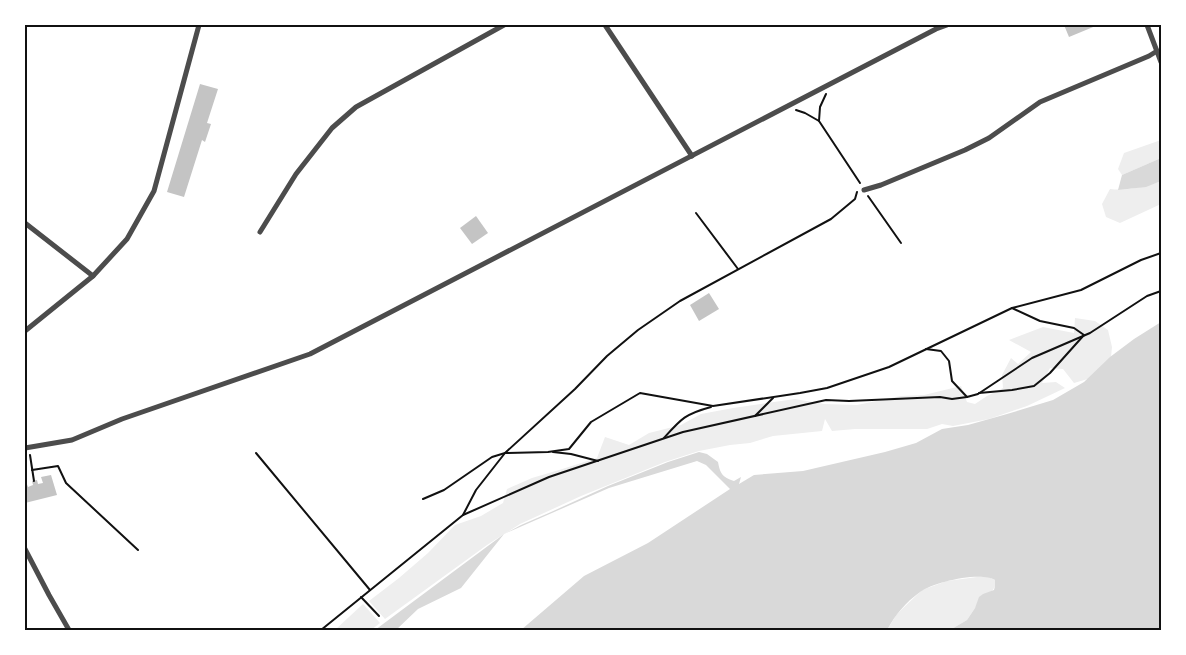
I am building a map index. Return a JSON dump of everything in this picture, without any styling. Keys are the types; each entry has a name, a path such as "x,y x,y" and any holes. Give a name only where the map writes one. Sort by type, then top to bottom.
{"street":[{"path":"25,331 93,276 127,239 154,191 199,25"},
{"path":"260,232 296,174 332,128 356,107 504,25"},
{"path":"605,25 692,156"},
{"path":"27,448 72,440 122,418 310,354 831,84 934,27 947,25"},
{"path":"1147,25 1161,62"},
{"path":"864,190 882,185 965,150 989,138 1040,102 1149,56 1157,50"},
{"path":"25,223 93,276"},
{"path":"25,549 69,630"}],"path":[{"path":"819,120 820,107 831,84"},
{"path":"785,108 805,113 819,120 901,243"},
{"path":"462,515 476,490 505,453 575,389 607,356 638,330 680,301 831,218 855,199 857,191"},
{"path":"696,213 738,269"},
{"path":"663,438 681,419 695,411 713,406 827,388 889,368 1012,308 1081,290 1141,260 1161,253"},
{"path":"978,394 1032,358 1090,333 1147,296 1161,291"},
{"path":"1012,308 1040,321 1074,328 1084,335"},
{"path":"321,630 462,515 549,477 683,432 826,400 967,397 1034,386 1050,374 1084,335"},
{"path":"926,349 941,351 949,361 952,381 967,397"},
{"path":"548,452 569,449 591,422 640,393 713,406"},
{"path":"755,416 774,397"},
{"path":"27,448 34,481"},
{"path":"423,499 444,490 492,457 505,453 548,452 571,454 598,461"},
{"path":"256,453 370,590"},
{"path":"32,470 58,466 66,482 138,550"},
{"path":"361,597 379,616"}],"shaded area":[{"path":"1161,140 1161,158 1122,175 1118,169 1124,153"},
{"path":"1161,158 1161,181 1146,187 1118,190 1122,175"},
{"path":"1161,181 1161,204 1120,223 1106,217 1102,204 1110,189 1136,188"},
{"path":"1075,318 1095,321 1108,330 1112,347 1110,367 1091,378 1074,383 1063,369 1050,368 1042,383 1056,382 1065,388 1027,406 989,419 953,426 942,424 927,429 855,429 832,431 825,419 822,431 773,436 750,443 699,451 665,462 581,496 520,524 487,545 385,619 369,601 428,553 455,525 481,516 503,503 507,489 532,478 597,458 605,437 629,445 649,433 681,425 701,414 795,399 824,404 857,405 901,396 924,395 961,386 967,402 975,404 1003,388 1002,375 1011,358 1018,364 1031,352 1009,340 1043,327 1074,333"},
{"path":"1161,322 1161,630 950,630 967,620 975,608 979,597 994,590 995,580 969,577 946,581 926,588 905,605 887,630 521,630 584,576 648,543 730,489 706,465 697,461 609,488 504,534 608,486 699,452 707,454 718,462 721,472 727,478 734,481 741,477 739,484 754,475 803,471 885,452 916,443 942,429 968,425 1053,400 1084,382 1110,357"},
{"path":"504,534 461,588 418,609 396,630 375,630"},
{"path":"988,577 995,580 995,586 967,620 950,630 887,630 897,614 922,590 947,581"},
{"path":"363,604 380,623 371,630 335,630"}],"building":[{"path":"1064,25 1098,25 1069,37"},
{"path":"200,84 218,89 207,123 211,124 205,142 202,140 184,197 167,192"},
{"path":"476,216 488,233 472,244 460,228"},
{"path":"709,293 719,309 699,321 690,305"},
{"path":"51,475 57,495 25,503 25,479 28,487 33,485 32,481 37,480 38,484 43,483 41,477"}]}
